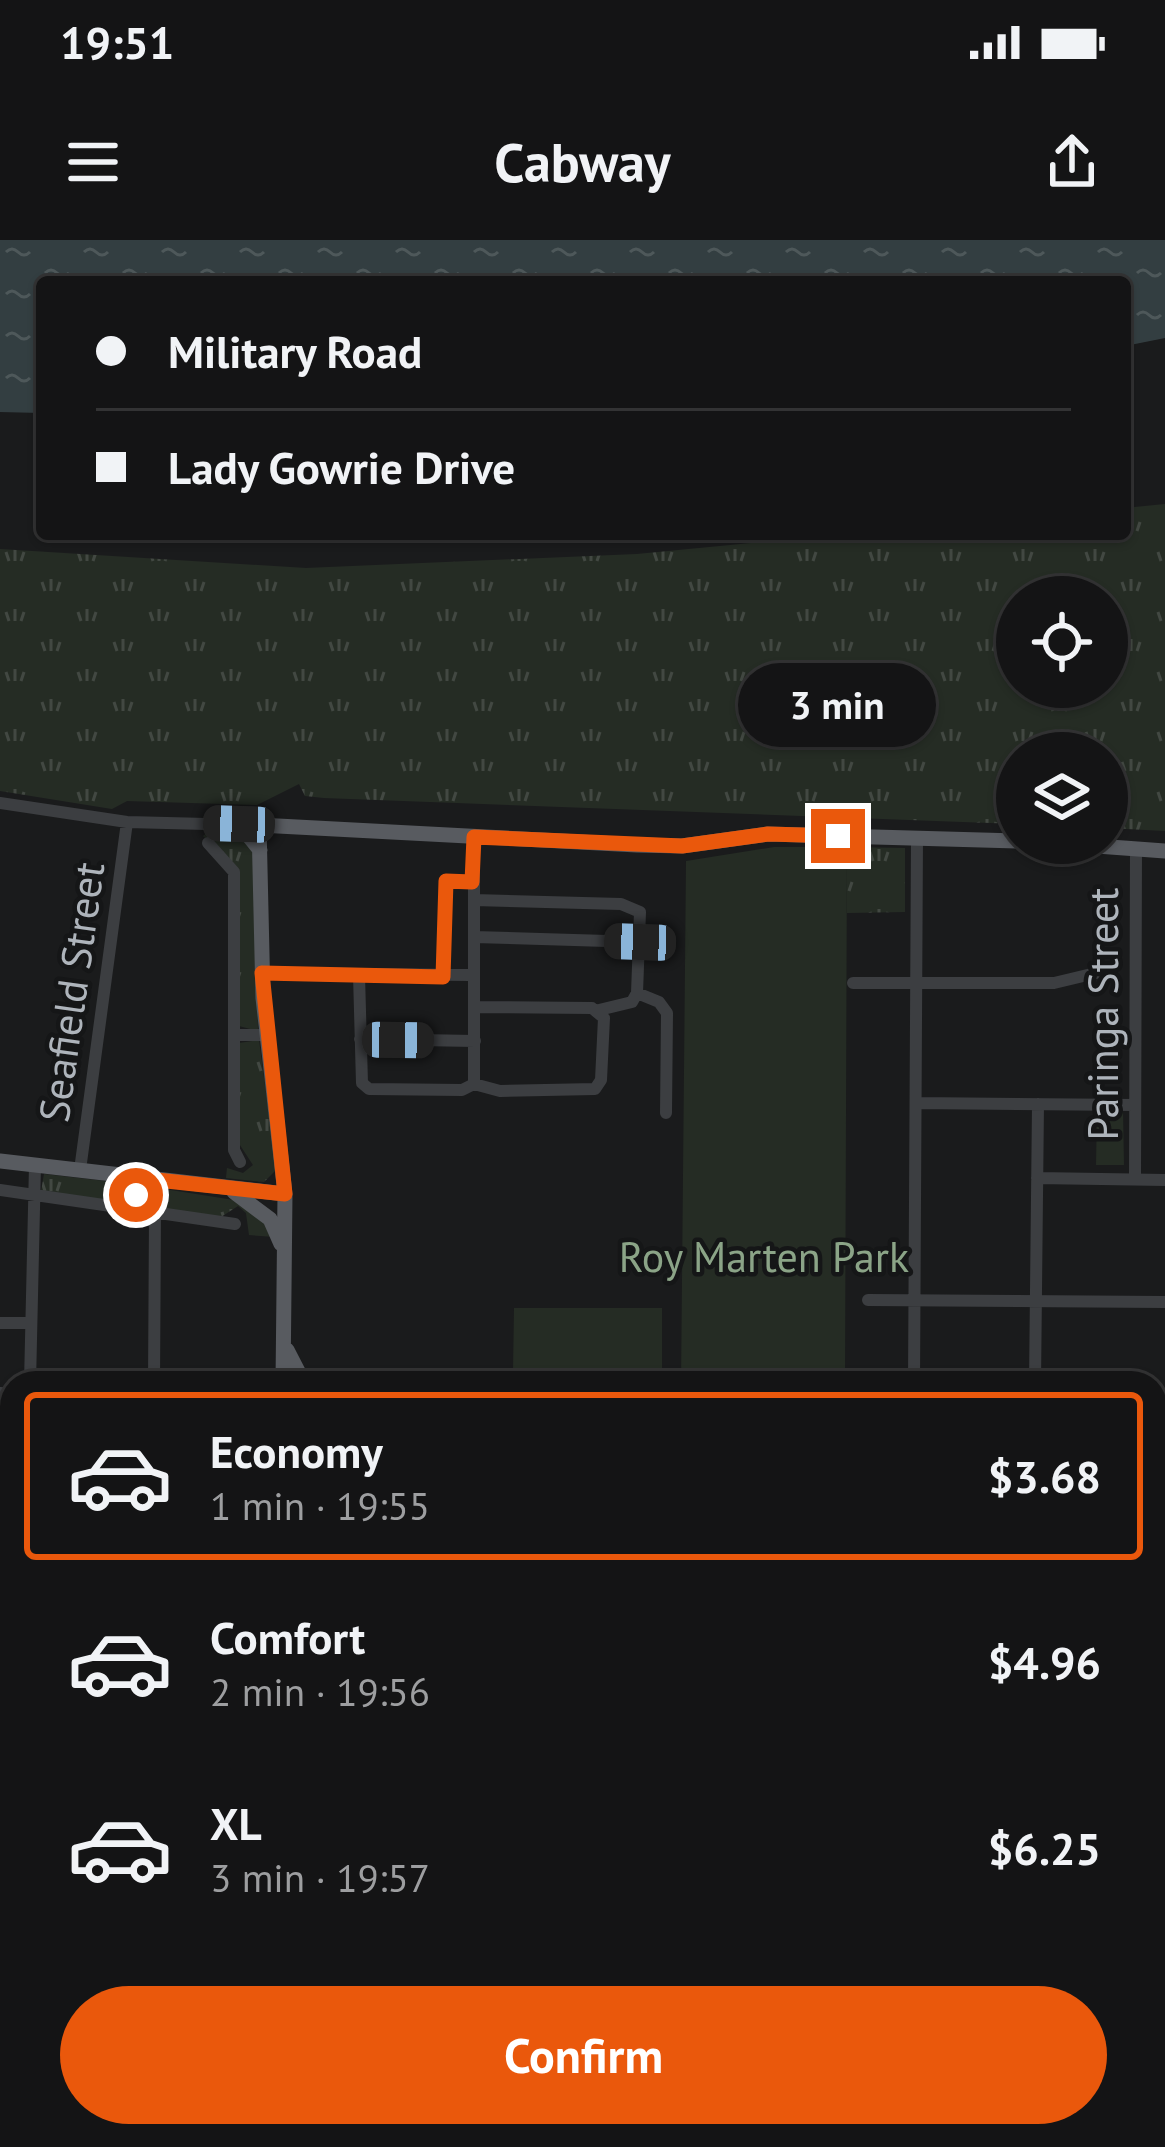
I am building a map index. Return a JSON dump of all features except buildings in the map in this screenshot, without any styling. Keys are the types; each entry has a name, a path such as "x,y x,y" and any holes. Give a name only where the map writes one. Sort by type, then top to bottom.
{"main road":[{"path":"239,824 260,850"},
{"path":"283,1371 285,1194 262,973 260,825 682,846 768,834 996,841"},
{"path":"260,850 278,827"},
{"path":"1128,848 1165,851"},
{"path":"0,1161 285,1194"},
{"path":"119,1208 133,1202 139,1178"},
{"path":"229,1189 270,1219 284,1252"},
{"path":"283,1342 298,1371"}],"street":[{"path":"0,803 127,822 260,825"},
{"name":"Seafield Street","path":"80,1170 127,822"},
{"path":"474,837 470,975 476,1007 474,1084"},
{"path":"914,1371 917,839"},
{"path":"208,843 234,872 234,1150 241,1162"},
{"name":"Paringa Street","path":"1135,1179 1136,849"},
{"path":"443,977 446,881 472,882"},
{"path":"474,900 634,907 640,912 638,992 632,1002 599,1010 476,1007"},
{"path":"474,937 640,942"},
{"path":"262,973 470,975"},
{"path":"853,983 1054,982 1100,973"},
{"path":"359,975 361,1076 369,1089 462,1090 474,1084 500,1091 595,1089 601,1080 604,1018 599,1010"},
{"path":"638,992 667,1013 666,1114"},
{"path":"235,1035 268,1035"},
{"path":"360,1039 475,1041"},
{"path":"916,1103 1135,1105"},
{"path":"1035,1371 1038,1104"},
{"path":"30,1371 34,1165"},
{"path":"1037,1178 1165,1180"},
{"path":"0,1190 235,1224"},
{"path":"154,1214 154,1371"},
{"path":"868,1300 1165,1302"},
{"path":"0,1323 31,1323"}],"green space":[{"path":"1165,504 1165,831 1128,829 1128,732 996,732 996,823 324,798 305,796 299,784 257,805 127,801 112,809 0,791 0,549 306,568 637,554 783,540 1131,540 1131,507"},
{"path":"209,831 236,832 250,845 254,859 258,1031 239,1026 237,868 203,836"},
{"name":"Roy Marten Park","path":"774,847 847,847 845,1371 681,1371 686,861"},
{"path":"847,847 905,848 905,912 847,913"},
{"path":"259,1040 276,1170 264,1182 226,1178 227,1168 243,1173 253,1165 238,1142 239,1043"},
{"path":"1123,1108 1124,1165 1096,1165 1097,1109"},
{"path":"44,1174 131,1184 131,1197 117,1203 41,1191"},
{"path":"145,1186 240,1201 253,1208 275,1237 249,1235 246,1213 238,1206 221,1217 134,1206"},
{"path":"514,1308 662,1308 662,1371 513,1370"}],"water":[{"path":"0,240 1165,240 1165,338 1131,345 1131,276 36,276 36,413 0,412"}],"route":[{"path":"136,1195 139,1178 285,1194 262,973 443,977 446,881 472,882 474,837 682,846 768,834 838,836"}]}
